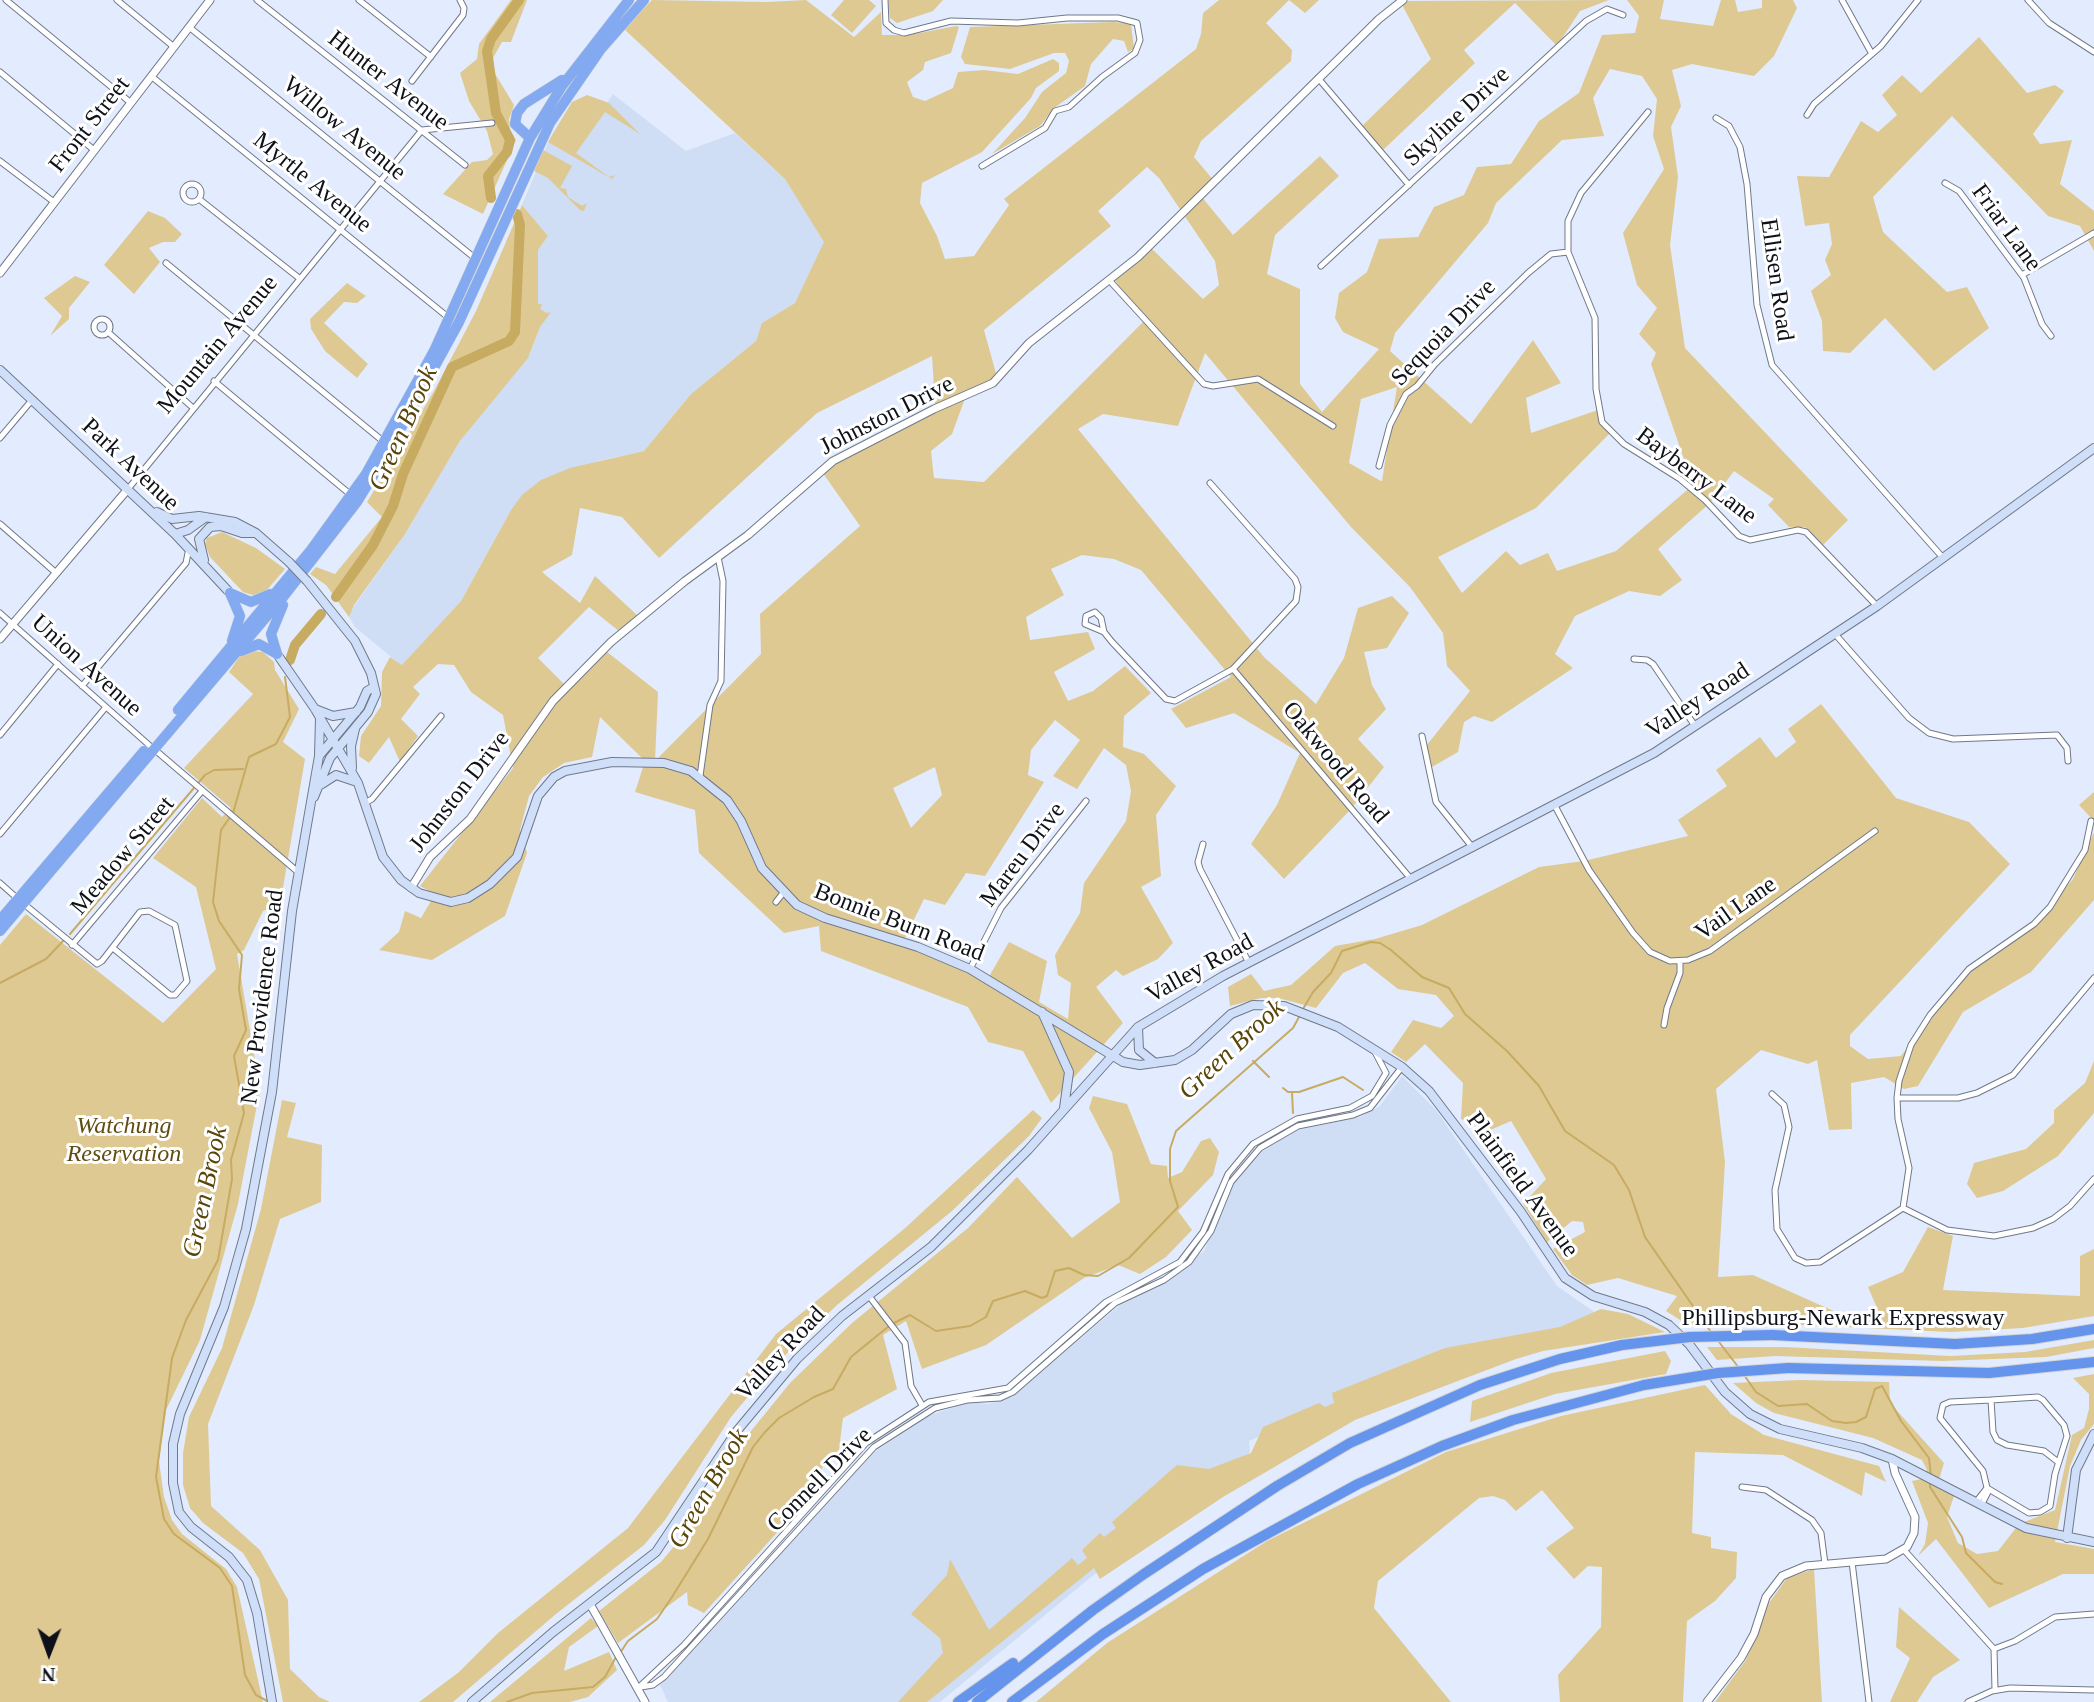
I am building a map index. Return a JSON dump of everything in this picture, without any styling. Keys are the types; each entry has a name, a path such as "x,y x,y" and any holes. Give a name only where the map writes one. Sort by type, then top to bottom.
{"highway":[{"path":"0,930 21,901 357,502 390,448 458,322 501,215 503,197 530,138 571,74 629,0"},
{"path":"280,658 272,627 282,591 351,495 384,442 449,318 476,258 501,215 513,202 539,142 562,104 601,48 644,0"},
{"path":"530,138 515,124 517,113 524,104 571,74"},
{"path":"230,593 257,602 282,591"},
{"path":"230,593 240,616 232,651"},
{"path":"232,651 259,645 280,658"},
{"path":"0,920 21,901"},
{"name":"Phillipsburg-Newark Expressway","path":"977,1702 1093,1609 1204,1533 1350,1443 1480,1385 1560,1359 1622,1345 1690,1337 1772,1335 1955,1344 2032,1339 2094,1329"},
{"name":"Phillipsburg-Newark Expressway","path":"1012,1702 1113,1628 1203,1569 1358,1484 1442,1446 1513,1420 1644,1385 1718,1373 1788,1368 1989,1373 2094,1363"},
{"path":"958,1702 1025,1655 1041,1650"}],"main road":[{"name":"Park Avenue","path":"0,370 175,534 230,593"},
{"name":"Valley Road","path":"472,1702 553,1632 656,1552 766,1393 842,1316 930,1247 1064,1109 1138,1027 1249,962 1654,753 1877,606 2094,448"},
{"path":"148,508 172,519 228,519 256,533 289,562 338,618 366,662 374,687"},
{"path":"175,534 188,530 206,517"},
{"path":"175,534 191,518"},
{"path":"206,566 199,543 208,529 221,526 242,533 256,533"},
{"name":"Bonnie Burn Road","path":"280,658 315,709 352,771 379,851 395,873 411,888 429,898 451,902 468,898 490,884 517,857 538,796 554,777 565,771 597,762 649,762 678,767 699,776 727,800 741,821 762,868 797,905 825,918 918,947 970,969 1110,1055"},
{"name":"New Providence Road","path":"271,1699 257,1613 247,1580 229,1556 183,1518 174,1497 173,1453 180,1414 224,1307 246,1229 279,1041 298,872 314,797 319,756 356,712 367,691 374,687 376,694 373,704 338,747 314,797"},
{"path":"315,709 333,716 356,712"},
{"path":"319,756 320,718"},
{"path":"352,771 351,746 356,727"},
{"path":"320,786 336,775 358,783"},
{"name":"Plainfield Avenue","path":"1110,1055 1131,1064 1158,1064 1183,1056 1222,1020 1241,1009 1272,1004 1309,1014 1402,1067 1437,1101 1570,1283 1592,1296 1645,1312 1669,1325 1689,1344 1725,1392 1757,1418 1780,1429 1862,1448 1892,1459 1936,1479 2026,1528 2094,1542"},
{"path":"1042,1012 1069,1072 1064,1109"},
{"path":"1138,1027 1139,1050 1147,1060 1158,1064"},
{"path":"2067,1538 2076,1470 2094,1434"}],"street":[{"path":"6,0 131,103"},
{"path":"117,0 174,47"},
{"name":"Front Street","path":"1,268 210,0"},
{"name":"Hunter Avenue","path":"257,0 465,164"},
{"path":"359,0 431,57"},
{"path":"412,81 460,19 464,8 460,0"},
{"path":"885,0 886,23 894,30 904,33 951,21 1018,23 1067,18 1133,20 1140,31 1135,53 1069,107 1055,111 1045,128 984,165"},
{"name":"Johnston Drive","path":"411,888 430,858 470,819 545,712 573,679 622,633 834,461 934,409 993,383 1029,343 1109,280 1217,182 1318,78 1403,0"},
{"path":"1842,0 1872,54"},
{"path":"1807,115 1814,104 1897,29 1918,0"},
{"path":"2028,0 2049,23 2094,52"},
{"name":"Skyline Drive","path":"1321,266 1586,21 1607,9 1623,15"},
{"name":"Willow Avenue","path":"189,27 476,258"},
{"path":"0,72 94,150"},
{"name":"Myrtle Avenue","path":"151,76 449,318"},
{"path":"1318,78 1409,185"},
{"name":"Bayberry Lane","path":"1648,112 1577,200 1568,221 1568,252 1595,318 1597,403 1605,427 1706,500 1739,536 1750,540 1798,530 1806,532 1877,606"},
{"name":"Ellisen Road","path":"1716,118 1730,126 1740,147 1747,184 1757,304 1772,365 1944,559"},
{"path":"422,130 492,123"},
{"name":"Mountain Avenue","path":"0,639 128,489 192,407 422,130"},
{"path":"0,160 54,202"},
{"name":"Friar Lane","path":"1945,183 1959,191 2022,275 2042,324 2051,335"},
{"path":"199,198 299,278"},
{"path":"2022,275 2094,233"},
{"name":"Sequoia Drive","path":"1379,466 1384,441 1406,394 1528,273 1552,254 1568,252"},
{"path":"166,263 384,442"},
{"path":"1109,280 1204,384 1213,386 1258,379 1333,426"},
{"path":"108,332 192,407"},
{"path":"214,381 351,495"},
{"path":"0,438 32,400"},
{"path":"1104,632 1169,701 1180,699 1233,669 1295,602 1298,587 1252,528 1210,483"},
{"path":"0,524 55,572"},
{"path":"82,686 186,563 189,548"},
{"path":"699,776 710,705 721,681 723,581 718,557"},
{"path":"186,563 194,561 206,566"},
{"name":"Union Avenue","path":"0,613 298,872"},
{"path":"1835,634 1909,718 1929,733 1966,739 2057,735 2067,748 2068,761"},
{"path":"1634,659 1647,660 1653,664 1695,726"},
{"path":"0,735 58,664"},
{"name":"Oakwood Road","path":"1233,669 1410,879"},
{"path":"0,834 106,707"},
{"path":"365,803 372,799 441,716"},
{"path":"1423,736 1436,802 1473,848"},
{"name":"Meadow Street","path":"72,945 197,787"},
{"name":"Mareu Drive","path":"970,969 1001,908 1086,800"},
{"name":"Vail Lane","path":"1555,806 1589,870 1640,942 1658,957 1680,961 1710,951 1875,831"},
{"path":"1772,1094 1784,1105 1788,1128 1776,1178 1774,1217 1782,1241 1794,1258 1806,1263 1820,1262 1903,1208 1909,1168 1898,1119 1897,1098 1905,1060 1930,1015 1977,962 2034,924 2050,907 2085,849 2091,821"},
{"path":"1203,844 1199,853 1200,869 1249,962"},
{"path":"0,883 97,964 106,957 140,912 149,911 175,925 187,981 175,995 170,995 113,948"},
{"path":"776,902 783,893"},
{"path":"1664,1026 1667,1008 1680,973 1680,961"},
{"path":"1897,1098 1958,1098 1977,1093 2013,1075 2094,978"},
{"name":"Connell Drive","path":"638,1688 653,1685 664,1678 874,1447 934,1408 967,1400 1000,1398 1013,1392 1122,1291 1171,1268 1187,1255 1203,1232 1228,1174 1253,1144 1297,1119 1350,1108 1372,1096 1386,1073 1371,1047"},
{"name":"Connell Drive","path":"638,1688 684,1645 866,1443 922,1405 956,1395 1002,1391 1100,1311 1164,1280 1189,1262 1211,1231 1231,1182 1259,1148 1286,1131 1353,1115 1370,1108 1402,1067"},
{"path":"1903,1208 1947,1230 1994,1236 2033,1228 2053,1219 2075,1201 2094,1179"},
{"path":"869,1296 907,1348 911,1386 922,1405"},
{"path":"1992,1400 1993,1432 1997,1440 2044,1451 2058,1462"},
{"path":"1992,1400 2043,1400 2067,1429 2067,1439 2058,1462 2051,1502 2044,1511 2025,1511 1987,1488 1980,1465 1940,1419 1941,1409 1946,1403 1992,1400"},
{"path":"1707,1702 1741,1658 1754,1634 1766,1597 1777,1581 1800,1567 1886,1559 1904,1550 1914,1533 1915,1517 1895,1473 1892,1459"},
{"path":"1742,1487 1766,1490 1812,1520 1821,1534 1825,1564"},
{"path":"1978,1504 1987,1488"},
{"path":"1904,1550 1994,1649 1995,1690"},
{"path":"1853,1562 1869,1702"},
{"path":"590,1604 645,1702"},
{"path":"1994,1649 2015,1641 2055,1618 2094,1614"},
{"path":"1968,1702 1995,1690 2094,1690"}],"shaded area":[{"path":"613,94 686,151 735,133 785,179 825,242 795,303 762,323 756,341 691,394 644,451 598,461 511,510 461,601 402,666 355,627 349,617 350,612 405,534 460,441 530,354 538,332 538,250 548,236 522,205 550,138 572,102 597,118"},
{"path":"1402,1076 1436,1110 1557,1286 1603,1318 1442,1357 1249,1441 1250,1451 1242,1468 1131,1544 940,1702 668,1702 660,1685 870,1455 928,1416 970,1402 988,1404 1012,1397 1121,1304 1159,1284 1204,1251 1234,1181 1264,1150 1279,1138 1297,1130 1360,1117 1380,1106"}],"green space":[{"path":"511,0 527,0 511,42 502,42 493,58 494,72 514,105 509,119 510,130 516,140 483,214 443,194 472,162 487,160 493,154 487,131 469,101 460,73 477,59 479,44"},
{"path":"652,0 806,0 854,37 881,12 882,35 909,35 959,27 951,53 925,62 923,70 907,82 913,97 925,101 953,88 958,72 984,70 1018,74 1053,59 1059,63 1059,71 1036,88 1031,98 982,152 922,183 920,203 945,259 974,256 1009,205 1004,199 1196,49 1203,13 1219,0 1289,0 1266,23 1292,50 1291,61 1201,141 1194,157 1215,182 1201,196 1233,235 1320,156 1339,176 1275,235 1267,274 1300,289 1300,384 1322,412 1379,349 1343,332 1335,318 1339,293 1367,272 1379,239 1418,237 1434,207 1464,195 1477,167 1511,164 1539,121 1579,93 1602,35 1635,33 1639,16 1627,0 1664,0 1660,19 1713,26 1721,0 1735,0 1738,12 1762,8 1762,0 1793,0 1797,8 1774,56 1754,76 1692,64 1672,70 1681,106 1671,127 1678,177 1670,245 1685,348 1848,520 1823,545 1805,527 1789,527 1768,505 1774,499 1734,471 1710,503 1658,549 1682,580 1660,596 1629,591 1575,616 1555,654 1573,668 1492,722 1474,716 1464,722 1458,752 1430,768 1426,746 1470,691 1447,666 1443,633 1410,587 1351,527 1205,353 1178,426 1103,414 1078,429 1264,657 1316,704 1344,658 1358,608 1392,596 1409,613 1387,648 1364,652 1372,685 1386,709 1358,739 1384,767 1351,809 1284,879 1251,844 1277,805 1300,753 1234,713 1186,728 1171,709 1231,677 1141,570 1114,559 1082,555 1051,569 1064,595 1026,617 1030,640 1088,632 1095,649 1054,672 1068,701 1093,691 1125,666 1151,693 1124,716 1123,747 1144,754 1176,786 1156,815 1161,876 1141,887 1173,943 1158,959 1123,976 1116,970 1096,987 1123,1023 1051,1103 1023,1051 988,1042 968,1007 821,951 819,926 784,933 699,853 695,810 635,792 645,761 600,717 592,757 564,763 543,777 529,796 520,830 527,853 505,916 432,960 379,950 399,932 405,911 421,918 435,894 420,886 513,768 503,715 471,692 454,665 438,664 413,687 420,694 401,719 418,736 400,762 389,737 369,763 359,756 361,736 381,706 382,672 390,657 402,665 461,601 522,495 541,480 570,468 644,451 691,394 756,341 762,323 795,303 824,242 785,179 624,29","holes":["1610,69 1642,76 1657,99 1653,136 1664,169 1623,233 1637,285 1657,308 1639,334 1656,353 1651,364 1693,485 1616,551 1557,571 1548,553 1520,565 1506,551 1462,593 1438,557 1536,508 1611,432 1598,410 1531,433 1526,398 1561,383 1533,340 1471,424 1390,351 1395,333 1488,223 1496,203 1562,140 1604,136 1593,98","1147,167 1159,178 1215,261 1219,285 1203,299 1148,245 1112,276 1144,321 984,482 934,478 931,451 952,434 967,393 997,377 984,330 1111,226 1098,211","932,356 935,405 820,469 860,526 760,614 761,654 655,761 658,692 602,648 565,685 538,658 589,607 620,632 638,616 595,576 580,603 542,572 572,555 580,508 622,517 659,558 817,413","1397,387 1382,481 1349,463 1361,399","1055,720 1080,740 1053,776 1077,789 1104,748 1126,765 1131,791 1126,821 1084,883 1080,913 1055,955 1058,975 1071,983 1068,1019 1039,1002 1047,961 1009,942 987,980 902,944 924,899 945,905 966,873 985,876 1044,782 1028,775 1031,750","935,767 942,795 911,828 893,788"]},
{"path":"844,0 869,0 876,6 852,33 831,15"},
{"path":"888,0 943,0 933,11 897,23 890,18"},
{"path":"1289,0 1319,0 1305,13"},
{"path":"1609,0 1580,11 1557,46 1515,3 1464,50 1475,63 1383,150 1362,126 1431,59 1400,1"},
{"path":"1114,22 1131,24 1134,49 1128,52 1124,41 1113,39 1091,64 1085,86 1054,108 1040,126 992,154 1025,118 1042,92 1066,73 1069,61 1065,53 1054,53 1010,69 965,64 961,57 970,27"},
{"path":"1979,37 2027,93 2055,85 2064,91 2033,134 2040,144 2072,140 2060,184 2094,211 2094,251 2080,226 2048,216 1952,116 1873,197 1883,232 1947,292 1967,287 1989,328 1934,371 1885,318 1850,353 1823,351 1822,321 1811,291 1831,275 1825,260 1832,244 1829,223 1805,226 1797,176 1829,177 1861,121 1878,132 1897,115 1882,95 1902,75 1921,93"},
{"path":"587,95 609,103 640,134 605,112 576,153 609,177 615,175 612,179 548,142 572,102"},
{"path":"543,150 572,166 560,188 566,189 568,197 582,206 587,203 584,211 580,210 548,178 534,171"},
{"path":"522,205 548,236 538,250 538,304 542,304 540,309 551,312 540,327 528,358 460,441 405,534 354,605 349,617 326,585 310,574 316,567 335,574 382,517 367,502 434,391 476,311"},
{"path":"148,211 165,218 182,234 175,242 163,242 149,248 160,262 134,294 104,265"},
{"path":"75,276 90,282 69,308 69,319 50,336 62,316 44,298"},
{"path":"347,283 366,296 357,303 344,302 324,323 368,364 357,378 325,351 311,329 310,319"},
{"path":"222,532 256,548 285,569 266,591 253,595 243,592 210,557 205,544 207,538"},
{"name":"Watchung Reservation","path":"250,651 263,652 274,662 275,670 299,709 283,742 305,759 280,905 263,911 244,950 237,954 260,1089 238,1204 200,1340 166,1410 159,1461 164,1497 172,1520 182,1534 226,1569 237,1587 263,1702 0,1702 0,945 26,914 163,1023 216,969 196,887 153,858 202,798 222,817 231,808 184,768 253,694 229,672 240,656"},
{"path":"1821,704 1896,798 1969,822 2010,864 1850,1035 1850,1046 1868,1059 1901,1056 1964,974 2037,920 2073,879 2094,832 2094,900 2031,972 1963,1012 1918,1086 1904,1089 1884,1077 1851,1083 1852,1129 1829,1130 1817,1060 1808,1064 1761,1050 1716,1089 1725,1162 1718,1277 1753,1275 1838,1313 1881,1317 1868,1287 1903,1272 1928,1227 1953,1236 1943,1290 2080,1296 2080,1256 2094,1249 2094,1316 2023,1328 1950,1332 1762,1323 1688,1325 1666,1311 1677,1296 1618,1278 1587,1285 1572,1275 1553,1249 1585,1232 1583,1222 1572,1221 1547,1242 1523,1204 1546,1179 1511,1121 1488,1131 1461,1119 1463,1083 1425,1044 1406,1062 1391,1052 1413,1020 1441,1028 1454,1016 1436,995 1398,989 1365,963 1343,973 1316,1008 1278,998 1261,998 1230,1006 1228,987 1251,974 1264,991 1291,985 1335,946 1375,939 1422,925 1539,867 1584,861 1688,836 1678,820 1727,786 1716,770 1760,737 1776,758 1796,742 1788,729"},
{"path":"2094,792 2094,821 2079,805"},
{"path":"2094,1061 2094,1113 2058,1156 2003,1191 1977,1198 1967,1184 1974,1163 2026,1149 2054,1123 2054,1110 2085,1083"},
{"path":"1093,1096 1127,1104 1151,1164 1167,1166 1168,1178 1182,1172 1201,1141 1210,1138 1219,1152 1213,1175 1178,1211 1192,1230 1166,1257 1140,1274 1118,1265 1084,1278 986,1345 922,1369 906,1321 883,1335 897,1389 843,1418 839,1450 810,1481 813,1493 704,1613 688,1605 687,1592 618,1643 599,1611 661,1562 685,1533 751,1431 790,1383 852,1323 968,1228 1017,1177 1072,1238 1120,1202 1112,1152 1089,1108"},
{"path":"282,1100 296,1103 287,1137 322,1145 321,1202 280,1219 254,1305 208,1424 211,1506 260,1550 288,1600 290,1669 319,1697 330,1702 283,1702 259,1579 243,1553 203,1523 190,1508 183,1485 183,1453 189,1417 222,1348 261,1209"},
{"path":"1033,1110 1042,1118 1029,1136 952,1211 837,1305 773,1367 731,1417 665,1520 644,1545 556,1614 453,1702 419,1702 459,1672 498,1633 628,1528 776,1334 904,1229"},
{"path":"1601,1309 1628,1314 1665,1332 1543,1351 1355,1420 1223,1497 1100,1579 1094,1568 927,1702 898,1702 943,1653 940,1638 911,1614 947,1575 950,1559 989,1630 1072,1558 1078,1565 1087,1558 1082,1550 1100,1533 1104,1537 1116,1528 1112,1522 1177,1465 1209,1469 1251,1453 1263,1427 1319,1403 1325,1407 1334,1403 1332,1393 1445,1348 1560,1327"},
{"path":"2094,1340 2094,1348 2046,1357 1942,1361 1775,1356 1717,1360 1707,1347 1785,1347 1950,1356 2025,1352"},
{"path":"1665,1351 1671,1361 1666,1374 1555,1394 1470,1422 1472,1401 1551,1373"},
{"path":"2094,1374 2094,1424 2081,1440 2070,1466 2055,1542 2094,1549 2094,1574 2063,1574 1989,1608 1936,1539 1918,1556 1925,1544 1928,1523 1912,1481 1922,1479 1927,1470 1922,1460 1873,1438 1774,1413 1756,1403 1733,1383 1800,1380 1889,1382 1890,1403 1944,1463 1937,1486 1954,1496 1947,1517 1958,1543 1977,1554 1998,1551 2019,1524 2055,1510 2072,1435 2084,1428 2089,1409 2089,1394 2073,1378"},
{"path":"1705,1385 1731,1414 1764,1435 1879,1466 1886,1482 1865,1472 1862,1496 1783,1455 1695,1452 1692,1533 1711,1537 1711,1548 1737,1552 1736,1578 1715,1601 1687,1621 1683,1702 1560,1702 1558,1675 1601,1627 1602,1567 1588,1566 1574,1579 1546,1548 1574,1528 1542,1490 1516,1511 1505,1500 1493,1496 1479,1498 1378,1581 1374,1608 1451,1702 1036,1702 1107,1643 1267,1541 1446,1452 1561,1416"},
{"path":"1814,1569 1822,1702 1715,1702 1746,1660 1769,1603 1787,1578"},
{"path":"1899,1607 1960,1660 1933,1677 1917,1702 1890,1702 1910,1658 1896,1647"},
{"path":"591,1618 598,1626 569,1647 564,1671 609,1652 617,1670 588,1697 570,1702 490,1702"}],"waterway":[{"name":"Green Brook","path":"491,198 488,176 507,152 510,140 496,113 487,51 491,39 519,0"},
{"name":"Green Brook","path":"336,597 373,545 393,506 403,474 452,367 509,341 515,332 520,225 517,214"},
{"name":"Green Brook","path":"290,660 295,645 321,614"},
{"name":"Green Brook","path":"233,813 249,757 276,744 290,717 285,677"},
{"path":"70,934 205,775 214,770 243,769"},
{"name":"Green Brook","path":"230,817 221,830 213,902 219,921 242,955 239,989 246,1030 234,1056 244,1113 231,1160 232,1179 218,1260 186,1320 172,1358 156,1477 164,1519 174,1534 220,1568 232,1586 245,1675 256,1695 269,1702"},
{"path":"0,983 46,959 63,941"},
{"name":"Green Brook","path":"1303,1009 1313,992 1331,973 1342,951 1371,942 1380,943 1391,950 1422,977 1449,988 1465,1014 1507,1051 1539,1086 1565,1131 1614,1165 1629,1190 1645,1237 1711,1332"},
{"name":"Green Brook","path":"894,1323 910,1315 936,1331 970,1326 986,1317 993,1301 1025,1291 1042,1298 1047,1296 1055,1271 1069,1268 1084,1275 1098,1276 1129,1258 1178,1207 1170,1181 1170,1149 1176,1131 1293,1028 1299,1017"},
{"path":"1253,1061 1269,1077"},
{"path":"1283,1088 1288,1092 1299,1092 1343,1077 1363,1090"},
{"path":"1292,1093 1293,1113"},
{"name":"Green Brook","path":"620,1653 628,1641 657,1619 672,1597 708,1539 753,1447 765,1432 779,1418 833,1389 851,1357 889,1326"},
{"name":"Green Brook","path":"1719,1342 1739,1368"},
{"name":"Green Brook","path":"1744,1375 1756,1392 1778,1406 1807,1404 1832,1421 1846,1423 1866,1417 1875,1389 1882,1386 1901,1421 1929,1458 1931,1477"},
{"name":"Green Brook","path":"1930,1482 1930,1487 1962,1537 1966,1553 1995,1582 2002,1584"},
{"name":"Green Brook","path":"507,1702 532,1693 593,1687 605,1677 616,1657"}]}
